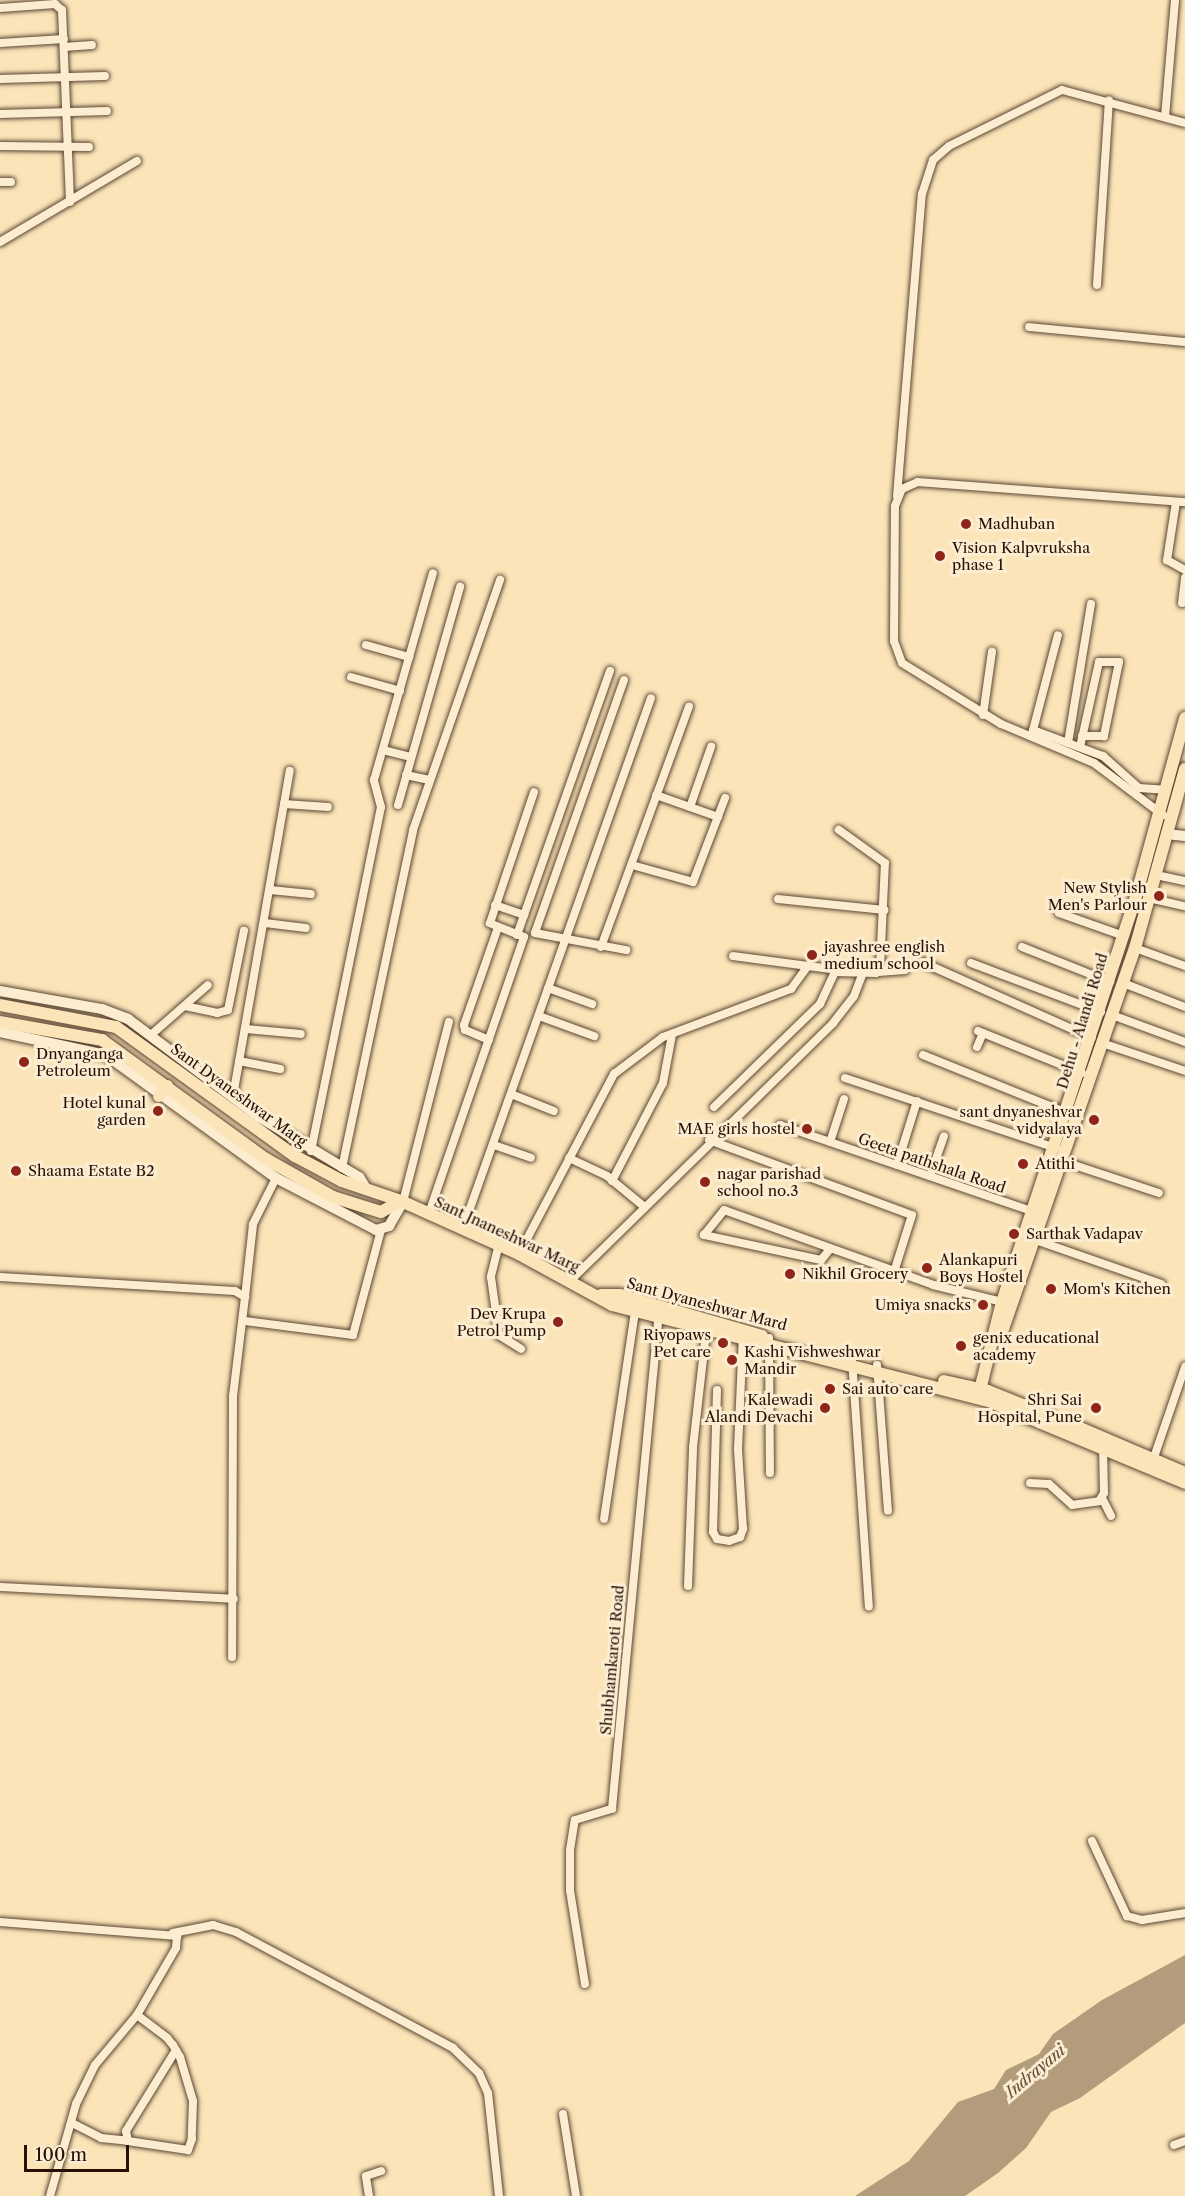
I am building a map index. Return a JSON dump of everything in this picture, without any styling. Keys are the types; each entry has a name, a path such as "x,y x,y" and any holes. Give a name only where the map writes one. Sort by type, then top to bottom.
{"main road":[{"name":"Dehu - Alandi Road","path":"1038,1214 1056,1148 1073,1115 1107,1013 1123,983 1135,948 1166,834 1165,790 1185,718"},
{"name":"Dehu - Alandi Road","path":"1107,1013 1110,982 1124,936 1165,815 1183,787 1185,769"},
{"name":"Sant Dyaneshwar Marg","path":"0,1005 116,1027 295,1156 368,1190 402,1201"},
{"path":"0,1022 102,1040 163,1091 218,1131 333,1197 381,1212 402,1201"},
{"name":"Dehu - Alandi Road","path":"983,1394 1002,1302 1062,1161 1082,1073 1098,1041"},
{"name":"Sant Jnaneshwar Marg","path":"402,1201 499,1244 601,1295 636,1306"},
{"name":"Dehu - Alandi Road","path":"983,1394 1029,1238"},
{"path":"636,1306 768,1342 983,1394 1153,1462 1185,1483"},
{"path":"983,1394 1103,1447 1185,1473"}],"street":[{"path":"1165,117 1175,0"},
{"path":"0,8 60,6 66,78 70,202"},
{"path":"0,43 92,45"},
{"path":"0,79 105,76"},
{"path":"1165,815 1103,768 1032,734 983,715 929,684 897,656 897,497 922,194 933,160 1047,93 1073,91 1185,123"},
{"path":"1097,285 1109,100"},
{"path":"0,114 108,111"},
{"path":"0,146 89,147"},
{"path":"0,242 137,161"},
{"path":"0,182 11,182"},
{"path":"1029,327 1185,342"},
{"path":"897,497 918,482 1181,502 1167,560 1185,570"},
{"path":"311,1151 372,862 381,807 374,780 433,573"},
{"path":"1182,603 1185,577"},
{"path":"342,1168 413,830 500,580"},
{"path":"398,805 460,588"},
{"path":"1068,743 1091,604"},
{"path":"1032,734 1058,635"},
{"path":"366,645 410,657"},
{"path":"983,715 992,652"},
{"path":"1080,747 1082,736 1099,662 1119,662 1104,736 1082,736"},
{"path":"517,935 610,671"},
{"path":"351,677 400,691"},
{"path":"624,680 535,933 565,941 626,950"},
{"path":"463,1228 651,698"},
{"path":"600,947 632,866 689,707"},
{"path":"1032,734 1080,747 1108,760 1139,788 1165,790"},
{"path":"690,807 711,747"},
{"path":"383,750 411,757"},
{"path":"232,1096 265,923 290,771"},
{"path":"406,775 429,780"},
{"path":"429,1214 524,937 497,930 490,923 534,792"},
{"path":"656,795 718,817"},
{"path":"632,866 693,882 725,798"},
{"path":"284,804 328,807"},
{"path":"839,830 884,860 884,910 878,972"},
{"path":"1166,834 1185,836"},
{"path":"1156,875 1185,881"},
{"path":"270,890 311,894"},
{"path":"1149,898 1185,906"},
{"path":"778,899 884,910"},
{"path":"495,905 524,915"},
{"path":"1059,913 1124,936"},
{"path":"265,923 306,928"},
{"path":"489,1040 465,1030 464,1024 497,930"},
{"path":"185,1006 217,1013 228,1010 244,931"},
{"path":"1022,946 1110,982"},
{"path":"1135,948 1185,966"},
{"path":"733,956 838,970 878,972 905,970"},
{"path":"922,962 1098,1041 1185,1071"},
{"path":"971,963 1185,1042"},
{"path":"519,1254 614,1074 672,1035 791,989 808,966"},
{"path":"714,1107 820,1004 838,970"},
{"path":"571,1280 642,1205 833,1023 854,996 863,972"},
{"path":"1123,983 1185,1006"},
{"path":"152,1034 208,985"},
{"path":"548,988 592,1004"},
{"path":"0,991 102,1009 152,1034 232,1096 311,1151 359,1177 368,1190"},
{"path":"538,1016 594,1036"},
{"path":"245,1321 352,1335 381,1230 402,1201 449,1022"},
{"path":"246,1029 301,1034"},
{"path":"0,1032 93,1049 163,1091"},
{"path":"977,1047 980,1032 1082,1073"},
{"path":"612,1181 663,1083 672,1035"},
{"path":"923,1055 1073,1115"},
{"path":"239,1061 279,1069"},
{"path":"845,1078 1056,1148"},
{"path":"511,1094 554,1111"},
{"path":"830,1142 844,1099"},
{"path":"897,1165 917,1101"},
{"name":"Geeta pathshala Road","path":"780,1125 1038,1214"},
{"path":"218,1131 276,1178 381,1230"},
{"path":"930,1176 944,1136"},
{"path":"709,1140 912,1215 894,1272"},
{"path":"494,1145 531,1158"},
{"path":"569,1158 612,1181 642,1205"},
{"path":"1062,1161 1159,1193"},
{"path":"232,1657 233,1396 245,1321 245,1297 253,1224 276,1178"},
{"path":"830,1249 821,1260 704,1235 724,1210 894,1272 1002,1302"},
{"path":"1029,1238 1161,1284"},
{"path":"499,1244 491,1277 499,1335 521,1349"},
{"path":"0,1277 235,1291 245,1297"},
{"path":"604,1519 636,1306"},
{"name":"Shubhamkaroti Road","path":"585,1984 579,1921 570,1890 570,1850 575,1820 612,1809 659,1313"},
{"path":"688,1586 706,1326"},
{"path":"717,1390 713,1532 729,1541 740,1538 743,1528 743,1335"},
{"path":"768,1342 770,1473"},
{"path":"852,1363 869,1606"},
{"path":"1153,1462 1185,1367"},
{"path":"876,1369 888,1511"},
{"path":"1103,1447 1102,1498 1111,1516"},
{"path":"1030,1483 1048,1484 1072,1505 1102,1498"},
{"path":"0,1587 234,1599"},
{"path":"1092,1841 1127,1916 1142,1920 1185,1913"},
{"path":"0,1922 173,1933 209,1925 236,1932 453,2048 479,2073 488,2093 499,2196"},
{"path":"50,2196 72,2122 95,2065 137,2015 176,1948 173,1933"},
{"path":"72,2122 100,2138 188,2150 193,2101 176,2050 137,2015"},
{"path":"128,2141 126,2131 176,2050"},
{"path":"562,2114 576,2196"},
{"path":"1174,2145 1185,2141"},
{"path":"369,2196 366,2176 381,2171"}],"water":[{"name":"Indrayani","path":"1185,1955 1185,2023 1080,2098 1051,2112 1026,2148 998,2173 965,2196 855,2196 909,2161 958,2102 994,2089 1006,2070 1039,2054 1053,2034 1102,2000"}],"place":[{"name":"Madhuban","path":"966,524"},
{"name":"Vision Kalpvruksha phase 1","path":"940,556"},
{"name":"New Stylish Men's Parlour","path":"1159,896"},
{"name":"jayashree english medium school","path":"812,955"},
{"name":"Dnyanganga Petroleum","path":"24,1062"},
{"name":"Hotel kunal garden","path":"158,1111"},
{"name":"sant dnyaneshvar vidyalaya","path":"1094,1120"},
{"name":"MAE girls hostel","path":"807,1129"},
{"name":"Atithi","path":"1023,1164"},
{"name":"Shaama Estate B2","path":"16,1171"},
{"name":"nagar parishad school no.3","path":"705,1182"},
{"name":"Sarthak Vadapav","path":"1014,1234"},
{"name":"Alankapuri Boys Hostel","path":"927,1268"},
{"name":"Nikhil Grocery","path":"790,1274"},
{"name":"Mom's Kitchen","path":"1051,1289"},
{"name":"Umiya snacks","path":"983,1305"},
{"name":"Dev Krupa Petrol Pump","path":"558,1322"},
{"name":"Riyopaws Pet care","path":"723,1343"},
{"name":"genix educational academy","path":"961,1346"},
{"name":"Kashi Vishweshwar Mandir","path":"732,1360"},
{"name":"Sai auto care","path":"830,1389"},
{"name":"Kalewadi Alandi Devachi","path":"825,1408"},
{"name":"Shri Sai Hospital, Pune","path":"1096,1408"}]}
